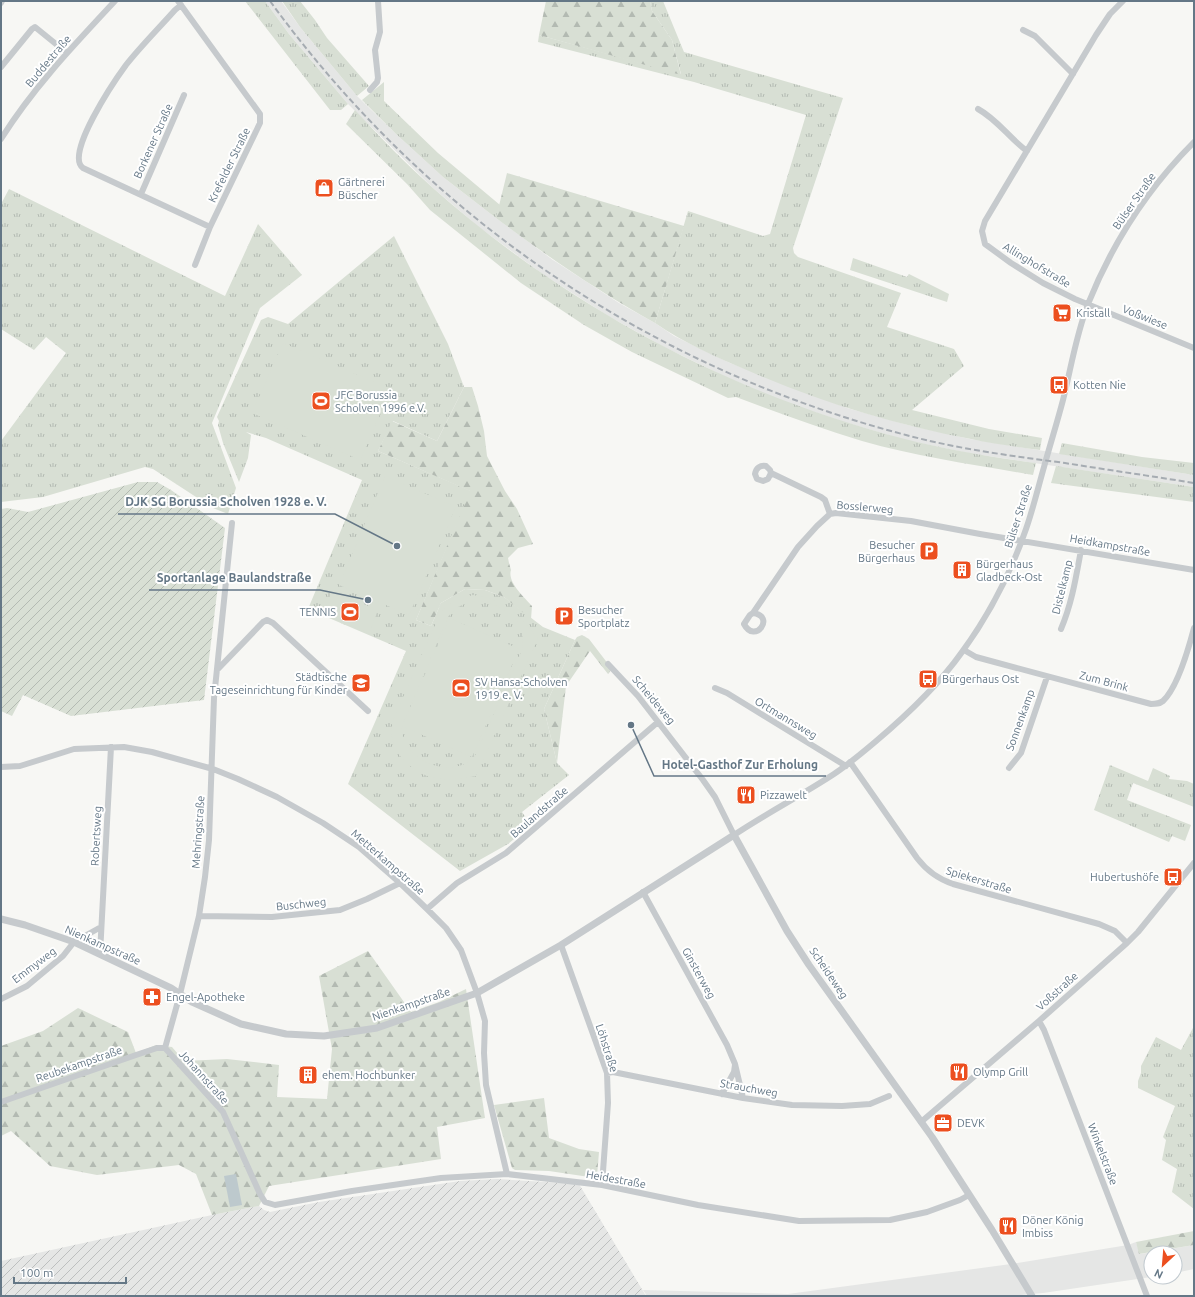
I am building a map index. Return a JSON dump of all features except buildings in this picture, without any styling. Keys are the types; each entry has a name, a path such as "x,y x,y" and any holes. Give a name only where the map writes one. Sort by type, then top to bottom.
{"street":[{"name":"Buddestraße","path":"1,139 19,111 67,53 115,1"},
{"path":"370,90 377,82 378,78 375,50 380,32 378,1"},
{"name":"Allinghofstraße","path":"1088,304 1043,283 1011,264 985,244 982,231 985,221 1102,24 1123,1"},
{"name":"Borkener Straße","path":"180,3 127,64 108,90 81,144 78,157 81,167 210,227"},
{"name":"Krefelder Straße","path":"180,3 260,114 260,123 210,227 194,265"},
{"path":"1,66 35,27 67,53"},
{"path":"1023,30 1035,36 1073,74"},
{"name":"Borkener Straße","path":"141,194 184,95"},
{"path":"978,109 989,116 1027,151"},
{"name":"Bülser Straße","path":"734,835 848,764 911,710 934,687 964,650 998,593 1027,528 1062,402 1077,337 1088,304 1128,224 1179,157 1194,142"},
{"name":"Voßwiese","path":"1088,304 1194,348"},
{"path":"771,473 821,497 825,500 830,514"},
{"name":"Bosslerweg","path":"753,613 798,547 830,514 848,514 911,522 1022,541"},
{"name":"Mehringstraße","path":"180,994 199,916 205,877 209,840 213,769 213,721 232,523"},
{"name":"Heidkampstraße","path":"1022,541 1194,570"},
{"name":"Distelkamp","path":"1061,628 1068,612 1072,597 1080,550"},
{"path":"217,670 263,622 267,620 273,622 368,711"},
{"name":"Zum Brink","path":"964,650 976,657 1151,704 1159,703 1171,690 1188,650 1194,628"},
{"name":"Scheideweg","path":"608,664 638,696 715,797 734,835 787,931 809,965 932,1137 992,1230 1011,1264 1030,1293"},
{"name":"Sonnenkamp","path":"1009,768 1021,754 1046,677"},
{"name":"Ortmannsweg","path":"715,688 727,693 848,764"},
{"name":"Baulandstraße","path":"427,909 456,883 506,853 658,722"},
{"name":"Robertsweg","path":"100,954 111,747"},
{"name":"Metterkampstraße","path":"1,767 20,766 74,748 124,747 152,752 213,769 238,779 277,797 323,822 359,847 400,883 446,928 460,950 477,992 485,1021 484,1052 486,1084 506,1174"},
{"name":"Spiekerstraße","path":"848,764 917,858 925,868 936,876 953,884 1099,924 1115,931 1127,943"},
{"name":"Nienkampstraße","path":"1,919 26,925 74,942 171,988 192,1002 241,1024 286,1034 324,1036 377,1028 477,992 561,945 734,835"},
{"name":"Voßstraße","path":"921,1122 1127,943 1138,932 1194,863"},
{"name":"Buschweg","path":"199,916 272,917 340,910 400,883"},
{"name":"Ginsterweg","path":"643,892 727,1045 735,1064 743,1098"},
{"path":"74,942 101,927"},
{"name":"Emmyweg","path":"1,999 26,986 63,956 74,942"},
{"name":"Löhstraße","path":"561,945 607,1073 608,1103 602,1185"},
{"name":"Johannstraße","path":"180,994 165,1048 223,1112 260,1194"},
{"name":"Winkelstraße","path":"1038,1021 1044,1030 1147,1296"},
{"name":"Reubekampstraße","path":"1,1102 157,1048 165,1048"},
{"path":"722,1094 734,1072 735,1064"},
{"name":"Strauchweg","path":"607,1073 613,1072 743,1098 792,1105 842,1106 870,1104 889,1096"},
{"name":"Heidestraße","path":"260,1194 265,1202 275,1205 352,1191 441,1178 506,1174 602,1185 698,1206 799,1220 852,1221 890,1220 927,1212 960,1200 969,1195"}],"shaded area":[{"path":"265,1 281,1 300,27 357,96 443,177 553,260 619,303 655,323 674,336 730,363 847,408 908,425 970,439 1194,475 1194,487 968,453 905,440 841,421 782,401 724,376 666,348 610,317 544,275 480,228 433,188 348,104 289,34"},
{"path":"236,1174 242,1205 230,1207 224,1176"},
{"path":"497,1179 579,1184 646,1296 1,1296 1,1261 259,1206 270,1212 319,1202 460,1181"},
{"path":"1136,1242 1140,1254 1143,1254 1143,1278 1043,1293 1011,1296 647,1296 643,1290 788,1294 1011,1264 1128,1245"},
{"path":"1194,1245 1194,1269 1183,1271 1183,1247"}],"green space":[{"path":"245,1 265,1 289,34 348,104 341,110 330,110"},
{"path":"282,1 300,1 327,38 369,86 357,96 300,27"},
{"path":"546,1 650,1 652,11 672,40 681,75 539,35"},
{"path":"650,1 663,1 684,52 843,98 793,248 794,253 798,257 901,293 887,327 954,349 964,366 912,410 989,429 1042,438 1040,450 997,444 914,427 886,420 830,402 803,393 724,360 700,349 655,323 688,211 763,236 770,234 806,115 694,82 538,42 539,35 681,74 672,40 652,11"},
{"path":"384,82 384,101 438,153 500,205 496,218 443,177 396,134 362,100"},
{"path":"355,110 423,179 485,231 539,271 595,308 654,341 715,371 777,398 840,420 905,439 937,447 1036,463 1033,475 926,456 862,441 736,397 728,398 632,352 584,325 521,283 430,210 407,184 346,124"},
{"path":"507,173 684,226 655,323 574,273 496,218"},
{"path":"9,189 225,296 258,224 302,275 260,308 212,423 236,488 228,514 213,508 153,469 145,467 43,497 1,502 1,441 66,353 46,337 34,350 1,329 1,204"},
{"path":"394,236 448,344 464,387 437,441 393,421 378,451 471,491 416,620 431,626 441,603 465,589 485,590 504,597 543,627 575,640 544,709 557,763 569,775 522,812 531,825 508,844 460,871 348,784 406,651 308,609 362,480 266,438 246,432 251,435 248,458 239,482 223,443 217,417 261,320 268,317 288,324"},
{"path":"853,258 907,277 909,274 949,294 947,302 850,270"},
{"name":"JFC Borussia Scholven 1996 e.V.","path":"283,343 391,389 360,460 252,413"},
{"path":"464,387 472,387 484,431 487,456 505,491 517,509 533,544 518,548 508,558 511,570 511,579 521,594 532,606 531,619 504,597 485,590 465,589 441,603 431,626 416,620 470,491 378,451 392,421 437,441"},
{"path":"1062,443 1142,457 1194,463 1194,475 1059,454"},
{"path":"1056,466 1194,487 1194,502 1051,483"},
{"path":"385,476 456,507 409,615 339,585"},
{"path":"138,482 157,482 171,490 225,528 204,700 71,716 23,695 12,716 1,711 1,509 7,508 28,512"},
{"name":"TENNIS","path":"332,591 378,610 369,633 323,614"},
{"path":"473,595 494,600 510,609 524,622 538,639 476,776 450,779 434,778 417,771 403,760 394,745 391,734 392,724 440,614 451,603 458,599","holes":["479,601 489,603 498,606 512,616 518,623 523,640 522,650 476,754 467,763 456,767 443,767 430,764 419,758 409,749 403,738 402,726 448,617 458,607 470,602"]},
{"name":"SV Hansa-Scholven 1919 e. V.","path":"450,618 519,649 472,757 402,726"},
{"path":"582,635 589,639 612,669 608,674 590,651 566,686 557,763 544,709 575,640 577,637"},
{"path":"1110,765 1148,781 1153,768 1170,776 1169,779 1187,781 1194,784 1194,807 1133,783 1127,800 1191,825 1185,841 1172,836 1169,842 1094,810"},
{"path":"368,951 411,1012 439,1002 466,989 485,1118 437,1127 441,1159 269,1186 259,1206 212,1215 196,1174 179,1165 97,1175 50,1166 11,1131 1,1136 1,1046 43,1031 78,1008 128,1032 136,1053 156,1045 172,1047 184,1061 227,1059 279,1065 277,1097 327,1099 332,1049 319,976"},
{"path":"1194,1026 1194,1209 1172,1192 1177,1169 1162,1160 1166,1140 1163,1137 1175,1106 1138,1088 1138,1081 1141,1073 1141,1066 1156,1037 1181,1050"},
{"path":"544,1098 549,1138 579,1149 599,1152 596,1178 549,1171 515,1170 512,1168 494,1105"},
{"path":"1194,1231 1194,1245 1183,1247 1183,1245 1143,1245 1143,1253 1139,1254 1136,1242"}],"railway":[{"path":"270,1 332,79 399,150 472,215 550,274 633,325 720,369 811,406 906,435 985,452 1194,483"}],"place":[{"name":"Gärtnerei Büscher","path":"324,188"},
{"name":"Kristall","path":"1062,313"},
{"name":"Kotten Nie","path":"1059,385"},
{"name":"JFC Borussia Scholven 1996 e.V.","path":"321,401"},
{"name":"DJK SG Borussia Scholven 1928 e. V.","path":"397,546"},
{"name":"Besucher Bürgerhaus","path":"929,551"},
{"name":"Bürgerhaus Gladbeck-Ost","path":"962,570"},
{"name":"Sportanlage Baulandstraße","path":"368,600"},
{"name":"TENNIS","path":"350,612"},
{"name":"Besucher Sportplatz","path":"564,616"},
{"name":"Bürgerhaus Ost","path":"928,679"},
{"name":"Städtische Tageseinrichtung für Kinder","path":"361,683"},
{"name":"SV Hansa-Scholven 1919 e. V.","path":"461,688"},
{"name":"Hotel-Gasthof Zur Erholung","path":"631,725"},
{"name":"Pizzawelt","path":"746,795"},
{"name":"Hubertushöfe","path":"1173,877"},
{"name":"Engel-Apotheke","path":"152,997"},
{"name":"Olymp Grill","path":"959,1072"},
{"name":"ehem. Hochbunker","path":"308,1075"},
{"name":"DEVK","path":"943,1123"},
{"name":"Döner König Imbiss","path":"1008,1226"}]}
